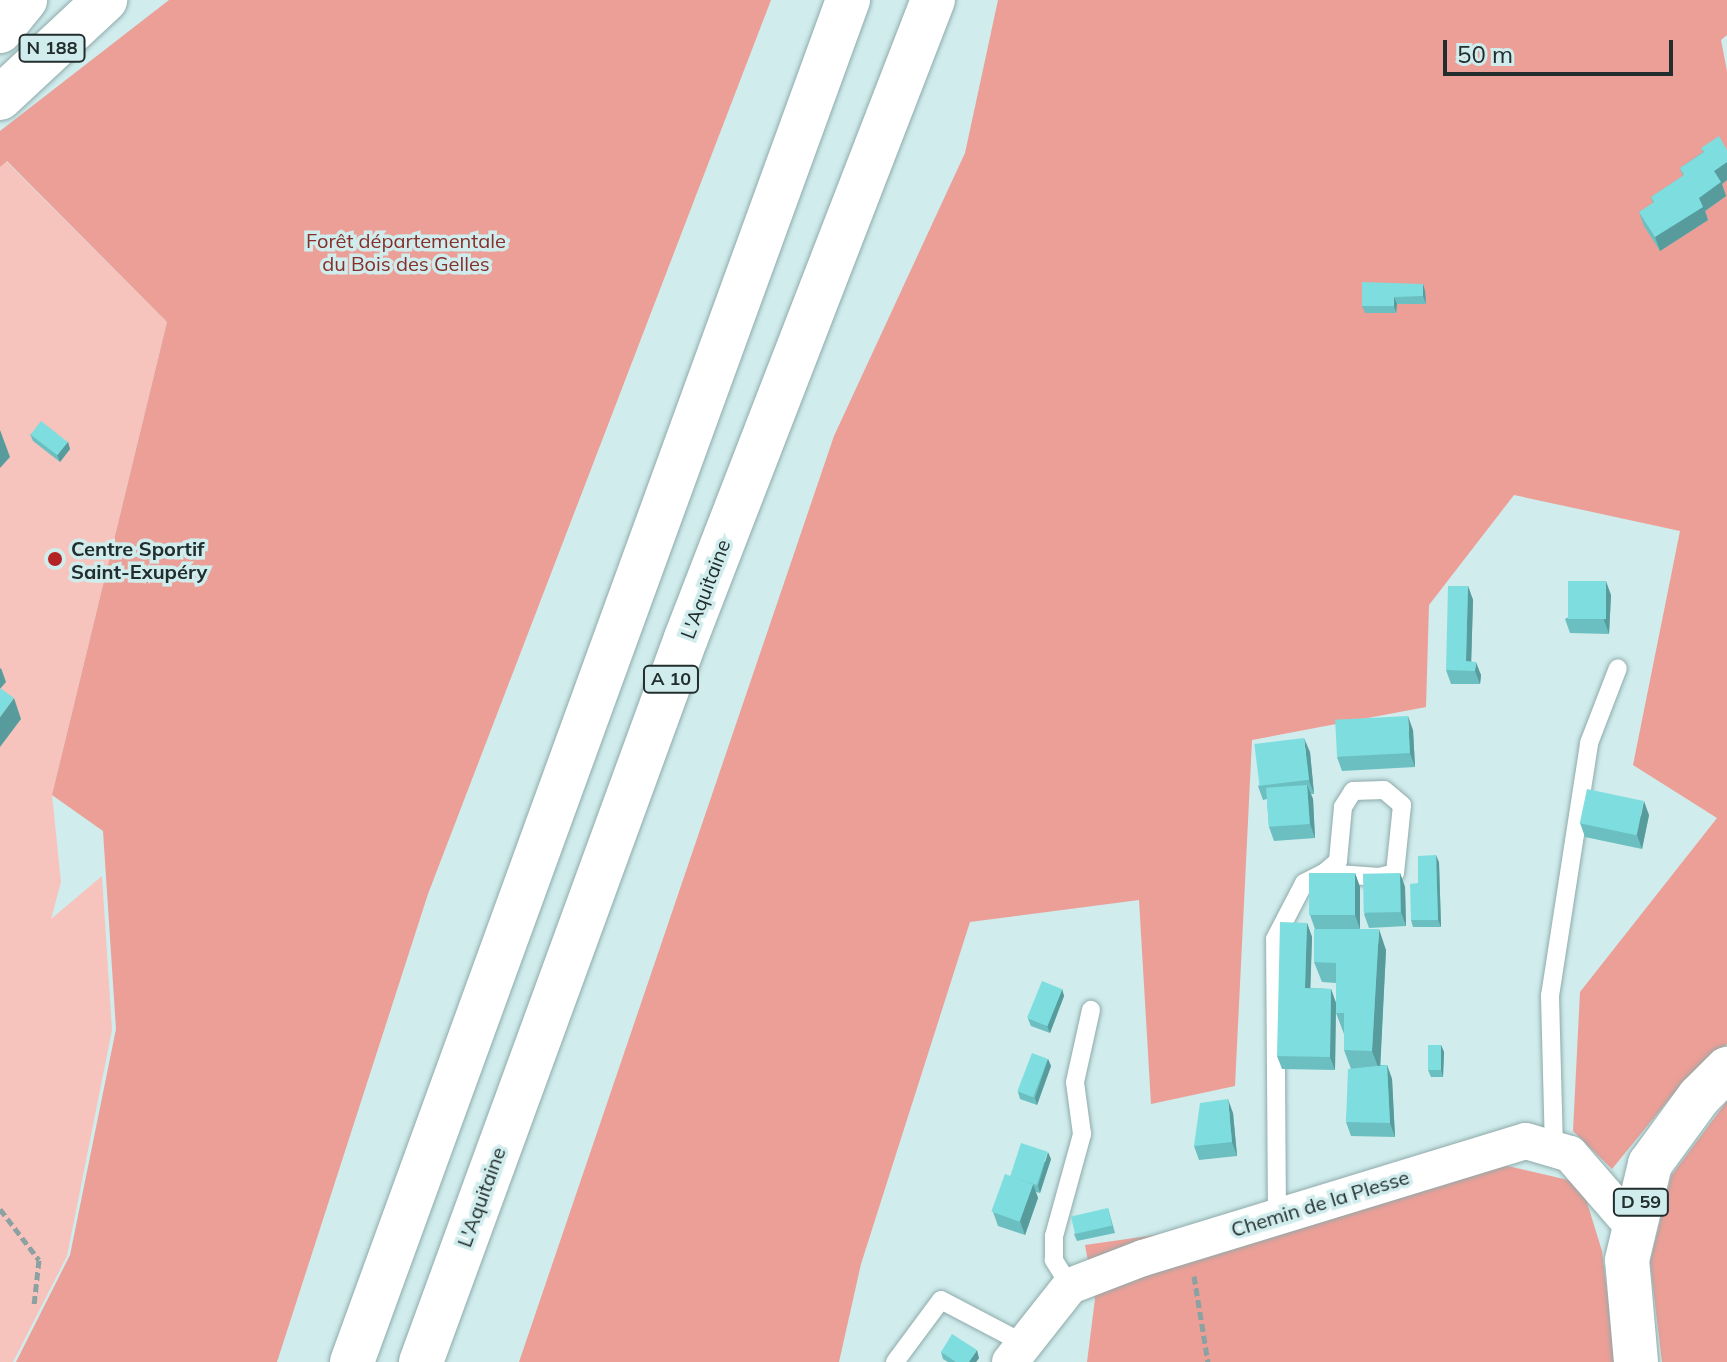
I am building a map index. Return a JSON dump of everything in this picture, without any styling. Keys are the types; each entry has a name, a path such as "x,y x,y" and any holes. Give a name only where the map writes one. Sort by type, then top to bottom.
{"main road":[{"name":"N 188","path":"0,31 25,0"},
{"name":"N 188","path":"0,98 105,0"},
{"path":"352,1362 848,0"},
{"name":"L'Aquitaine","path":"421,1362 686,638 933,0"},
{"name":"D 59","path":"1636,1362 1627,1260 1650,1164 1699,1097 1727,1069"}],"street":[{"name":"Chemin de la Plesse","path":"1070,1286 1188,1243 1526,1141 1570,1154 1635,1229"},
{"path":"1016,1352 1070,1286"}],"lane":[{"path":"1554,1149 1550,996 1589,743 1618,668"},
{"path":"1277,1216 1275,939 1304,883 1324,873 1338,861 1343,807 1353,791 1384,790 1402,805 1395,873 1379,877 1324,873"},
{"path":"1070,1286 1054,1260 1054,1236 1082,1134 1075,1082 1091,1010"},
{"path":"895,1362 941,1300 1016,1352"}],"path":[{"path":"0,1209 39,1260 34,1305"},
{"path":"1188,1243 1208,1362"}],"shaded area":[{"name":"Centre Sportif Saint-Exupéry","path":"6,161 167,322 52,795 61,882 51,919 102,876 112,1030 67,1256 13,1362 0,1362 0,167"}],"green space":[{"name":"Forêt départementale du Bois des Gelles","path":"169,0 771,0 428,894 277,1362 16,1362 70,1255 116,1029 103,831 52,795 167,322 7,161 0,167 0,131"},
{"path":"998,0 1727,0 1727,35 1721,40 1727,71 1727,1044 1670,1098 1612,1169 1573,1131 1580,992 1717,818 1633,765 1680,531 1514,495 1429,605 1426,707 1252,740 1235,1086 1151,1104 1139,900 970,922 861,1264 839,1362 519,1362 834,436 965,153"},
{"path":"1727,1101 1727,1362 1662,1362 1650,1262 1671,1176"},
{"path":"1439,1150 1581,1183 1602,1251 1616,1362 1087,1362 1095,1299 1085,1245 1183,1231"}],"building":[{"path":"1719,136 1727,150 1727,162 1714,171 1721,182 1699,198 1703,207 1655,237 1639,212 1654,202 1651,197 1684,175 1680,168 1704,152 1701,148"},
{"path":"1362,282 1423,284 1423,296 1394,297 1394,306 1362,306"},
{"path":"41,421 68,442 57,455 31,434"},
{"path":"1568,581 1606,581 1606,619 1568,619"},
{"path":"1448,586 1468,586 1466,661 1476,662 1475,671 1446,670"},
{"path":"0,688 14,698 0,717"},
{"path":"1408,716 1410,753 1337,757 1335,720"},
{"path":"1304,738 1309,780 1259,786 1254,744"},
{"path":"1307,785 1310,824 1269,827 1266,788"},
{"path":"1587,789 1644,801 1636,835 1580,823"},
{"path":"1436,855 1438,920 1411,920 1410,884 1418,883 1418,856"},
{"path":"1309,873 1355,873 1355,915 1309,915"},
{"path":"1400,873 1401,912 1364,913 1363,874"},
{"path":"1280,922 1307,923 1305,988 1331,989 1330,1057 1277,1056"},
{"path":"1314,929 1379,929 1372,1051 1344,1050 1344,1013 1336,1013 1336,963 1314,962"},
{"path":"1042,981 1062,989 1047,1026 1027,1018"},
{"path":"1428,1045 1441,1045 1441,1070 1428,1070"},
{"path":"1032,1053 1048,1059 1033,1097 1017,1091"},
{"path":"1387,1065 1390,1123 1346,1122 1348,1069"},
{"path":"1228,1099 1232,1142 1194,1146 1200,1103"},
{"path":"1021,1143 1048,1152 1037,1185 1010,1176"},
{"path":"1005,1174 1033,1184 1020,1222 991,1212"},
{"path":"1108,1208 1112,1226 1075,1234 1071,1217"},
{"path":"952,1334 977,1350 969,1362 956,1362 941,1352"}],"place":[{"name":"Centre Sportif Saint-Exupéry","path":"55,559"}]}
